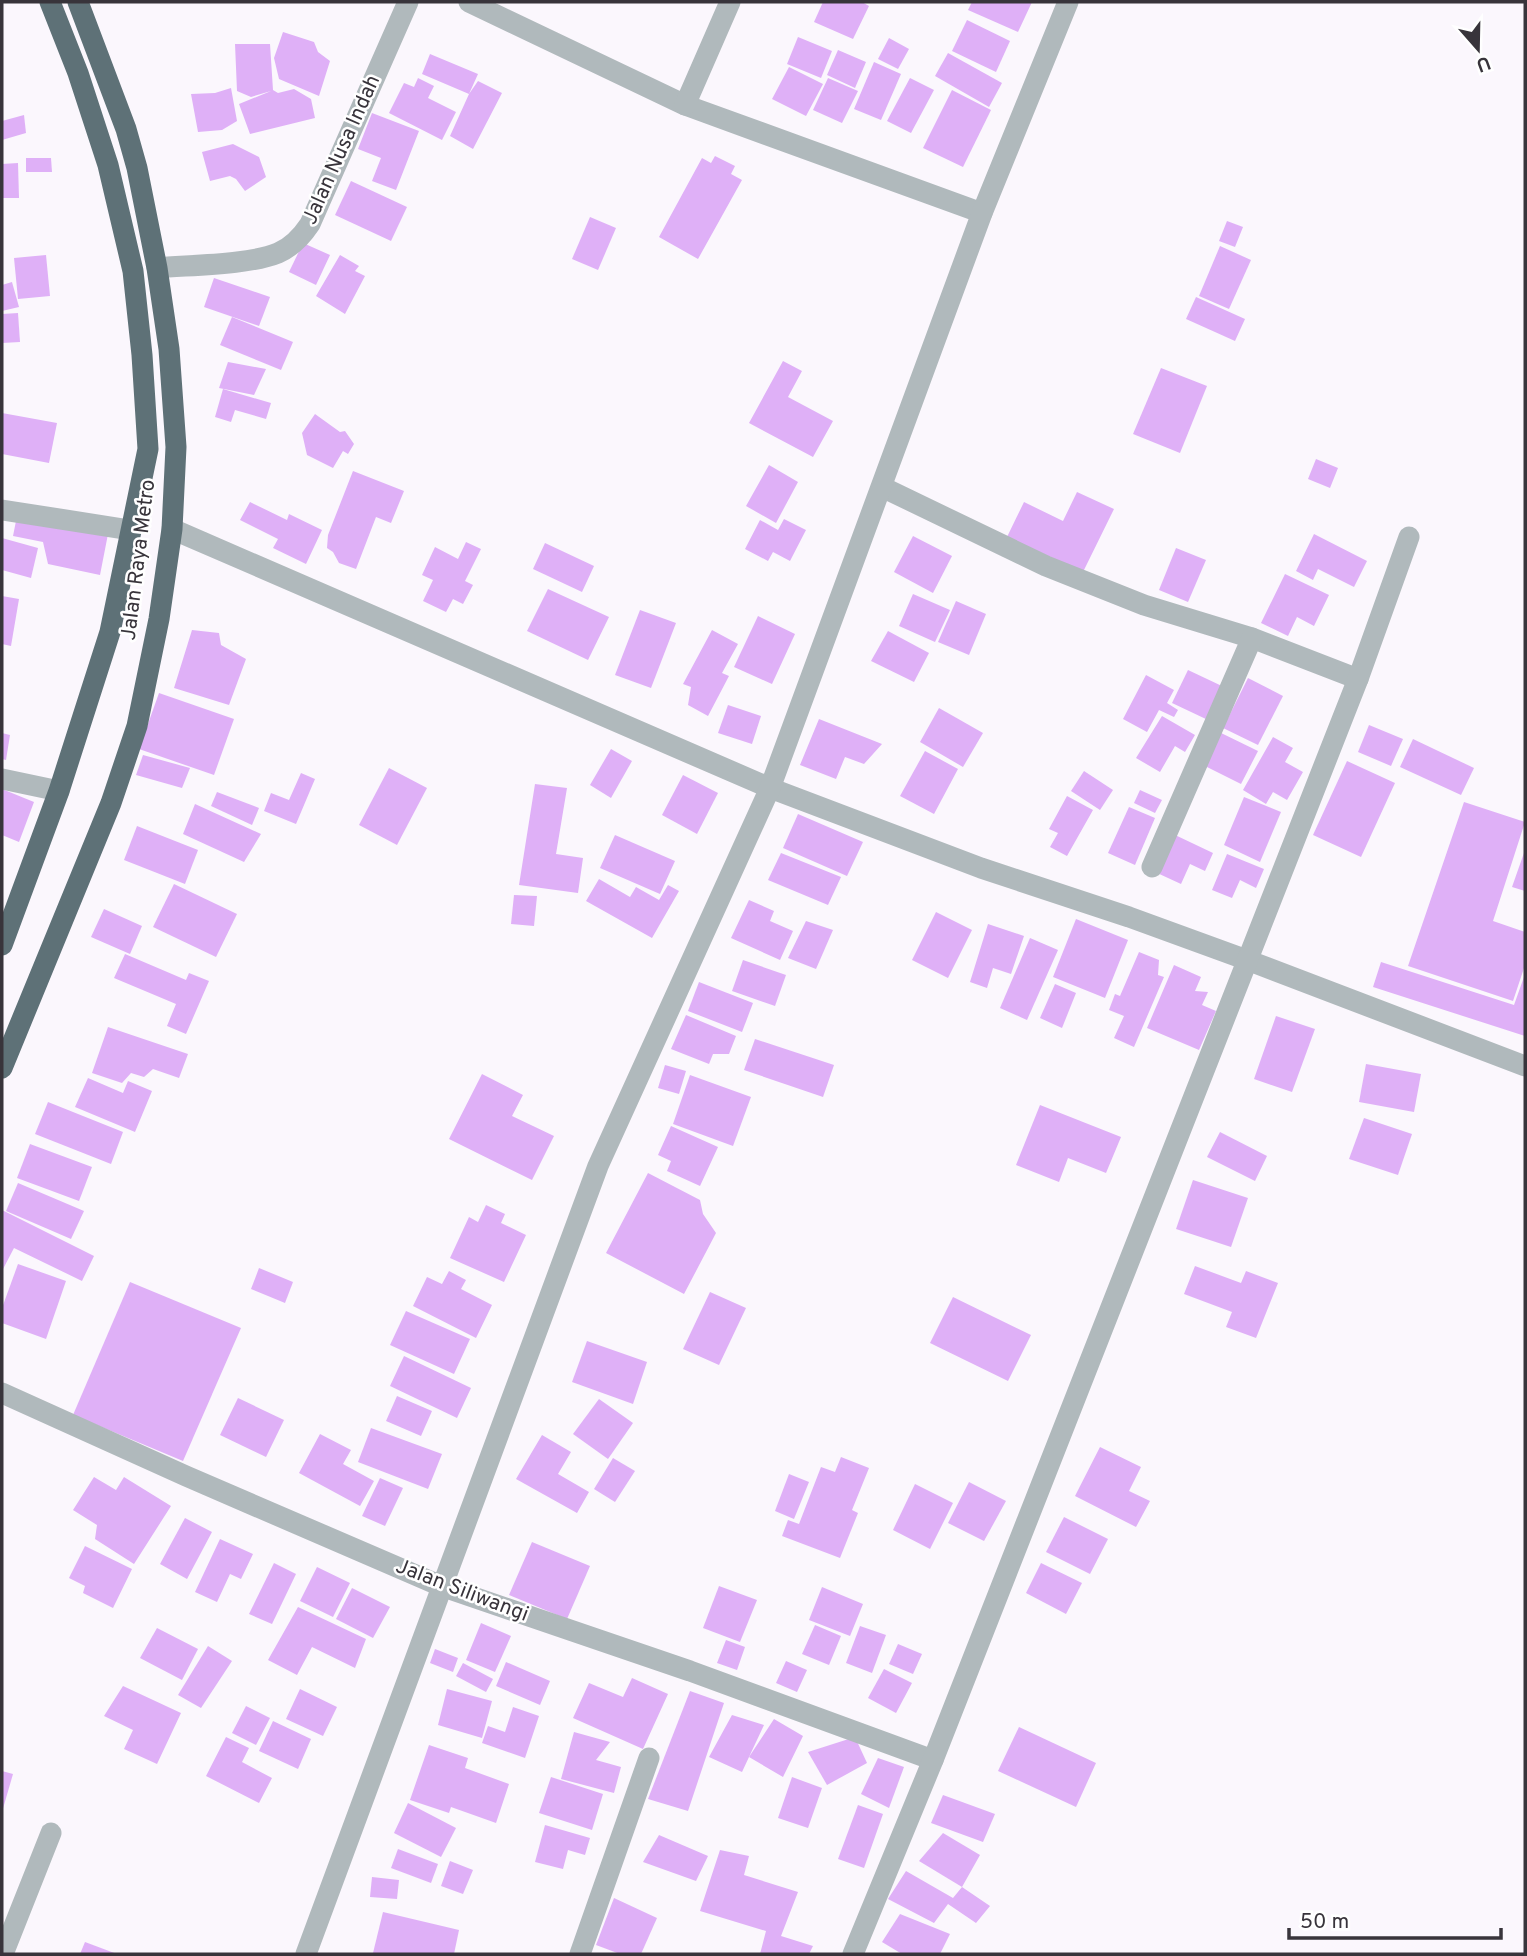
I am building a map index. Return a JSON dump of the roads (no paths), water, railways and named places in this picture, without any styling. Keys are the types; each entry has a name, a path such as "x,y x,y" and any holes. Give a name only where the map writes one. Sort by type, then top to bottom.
{"highway":[{"path":"2,945 59,791 110,632 148,449 133,271 108,165 78,73 50,2"},
{"name":"Jalan Raya Metro","path":"2,1068 111,803 137,726 159,619 172,529 175,435 169,349 157,268 137,168 126,129 78,2"}],"street":[{"name":"Jalan Nusa Indah","path":"157,268 260,258 280,252 302,237 408,2"},
{"path":"469,2 685,105 982,213"},
{"path":"685,105 730,2"},
{"path":"306,1954 598,1166 770,788 982,213 1069,2"},
{"path":"882,487 1046,566 1144,605 1252,638 1358,680"},
{"path":"2,510 130,530"},
{"path":"172,529 770,788 981,868 1247,960 1525,1066"},
{"path":"853,1954 933,1760 1358,680 1409,537"},
{"path":"1152,867 1252,638"},
{"path":"2,779 59,791"},
{"name":"Jalan Siliwangi","path":"2,1392 186,1476 441,1586 690,1671 933,1760"},
{"path":"580,1954 649,1758"},
{"path":"3,1954 51,1833"}]}
